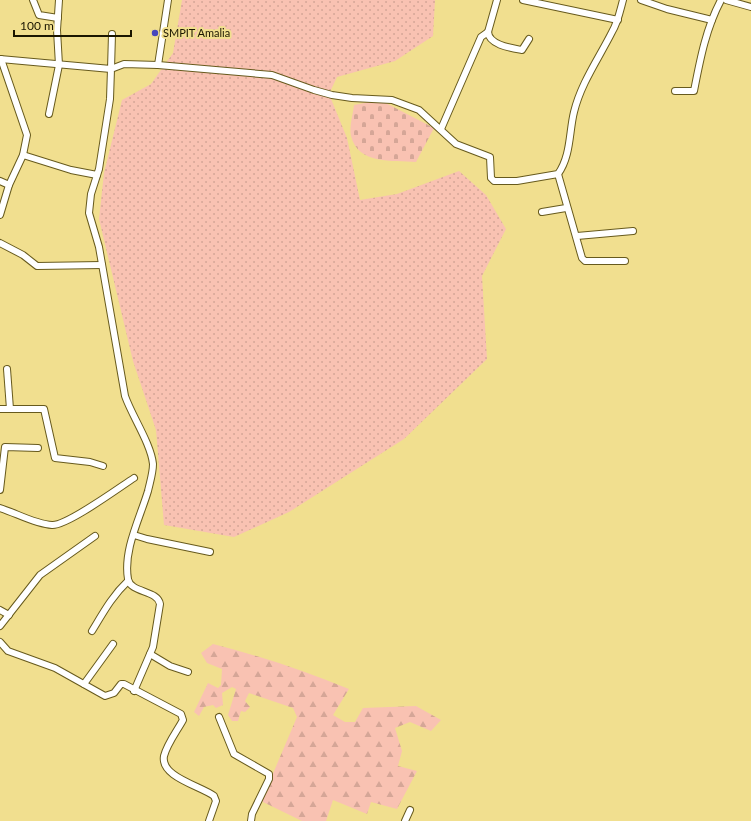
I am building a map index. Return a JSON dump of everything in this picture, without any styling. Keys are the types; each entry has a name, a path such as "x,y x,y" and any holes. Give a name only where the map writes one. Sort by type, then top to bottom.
{"street":[{"path":"33,0 39,15 58,18"},
{"path":"49,114 59,65 57,30 59,0"},
{"path":"158,65 168,0"},
{"path":"496,0 488,32 492,41 522,50 529,39"},
{"path":"523,0 618,20"},
{"path":"623,0 618,20 597,58 574,111 568,149 558,174 566,208 577,236 582,258 585,261 624,261"},
{"path":"642,0 667,9 712,20"},
{"path":"675,91 694,91 703,47 712,20 721,0"},
{"path":"726,0 751,7"},
{"path":"441,129 481,36 488,32"},
{"path":"92,631 106,606 128,581 127,553 134,535 151,477 152,463 147,445 133,417 125,396 99,247 89,213 91,194 97,175 110,99 112,34"},
{"path":"0,215 9,185 23,155 27,135 0,59 111,69 124,64 158,65 272,75 332,95 392,100 419,110 456,144 490,157 492,178 494,181 517,181 558,174"},
{"path":"23,155 71,170 97,175"},
{"path":"0,181 9,185"},
{"path":"542,212 566,208"},
{"path":"577,236 633,231"},
{"path":"0,243 23,254 37,266 102,265"},
{"path":"7,369 10,409"},
{"path":"0,409 45,410 52,448 57,460 90,462 103,466"},
{"path":"0,490 5,447 38,448"},
{"path":"0,508 44,523 57,525 107,496 134,478"},
{"path":"134,535 210,552"},
{"path":"0,626 40,574 95,536"},
{"path":"128,581 160,602 155,629 156,637 134,691"},
{"path":"0,610 9,615"},
{"path":"0,642 8,651 55,668 106,696 114,693 122,684 183,716 164,755 164,763 168,770 175,775 214,796 216,801 209,821"},
{"path":"84,684 113,644"},
{"path":"150,654 170,666 188,672"},
{"path":"219,717 223,722 234,754 269,774 269,779 252,814 251,821"},
{"path":"405,821 410,810"}],"green space":[{"path":"182,0 435,0 433,36 395,61 337,77 329,94 347,138 360,200 397,194 459,171 486,195 506,229 482,276 487,359 404,439 289,512 234,537 164,525 156,430 133,361 99,219 104,173 122,100 151,84 173,53"},
{"path":"380,100 434,128 416,162 387,161 378,159 361,152 355,145 351,136 354,105"},
{"path":"213,644 282,664 349,689 333,715 345,722 355,722 363,708 416,706 441,720 431,731 410,722 395,728 402,751 398,766 417,771 397,809 371,802 367,814 333,800 326,821 302,821 263,802 263,797 297,717 293,708 249,693 245,701 250,707 245,712 241,711 238,721 232,721 228,715 236,689 232,687 222,693 223,705 216,708 213,705 204,707 199,716 194,712 208,683 218,688 221,685 222,669 207,663 201,653"}],"place":[{"name":"SMPIT Amalia","path":"155,33"}]}
